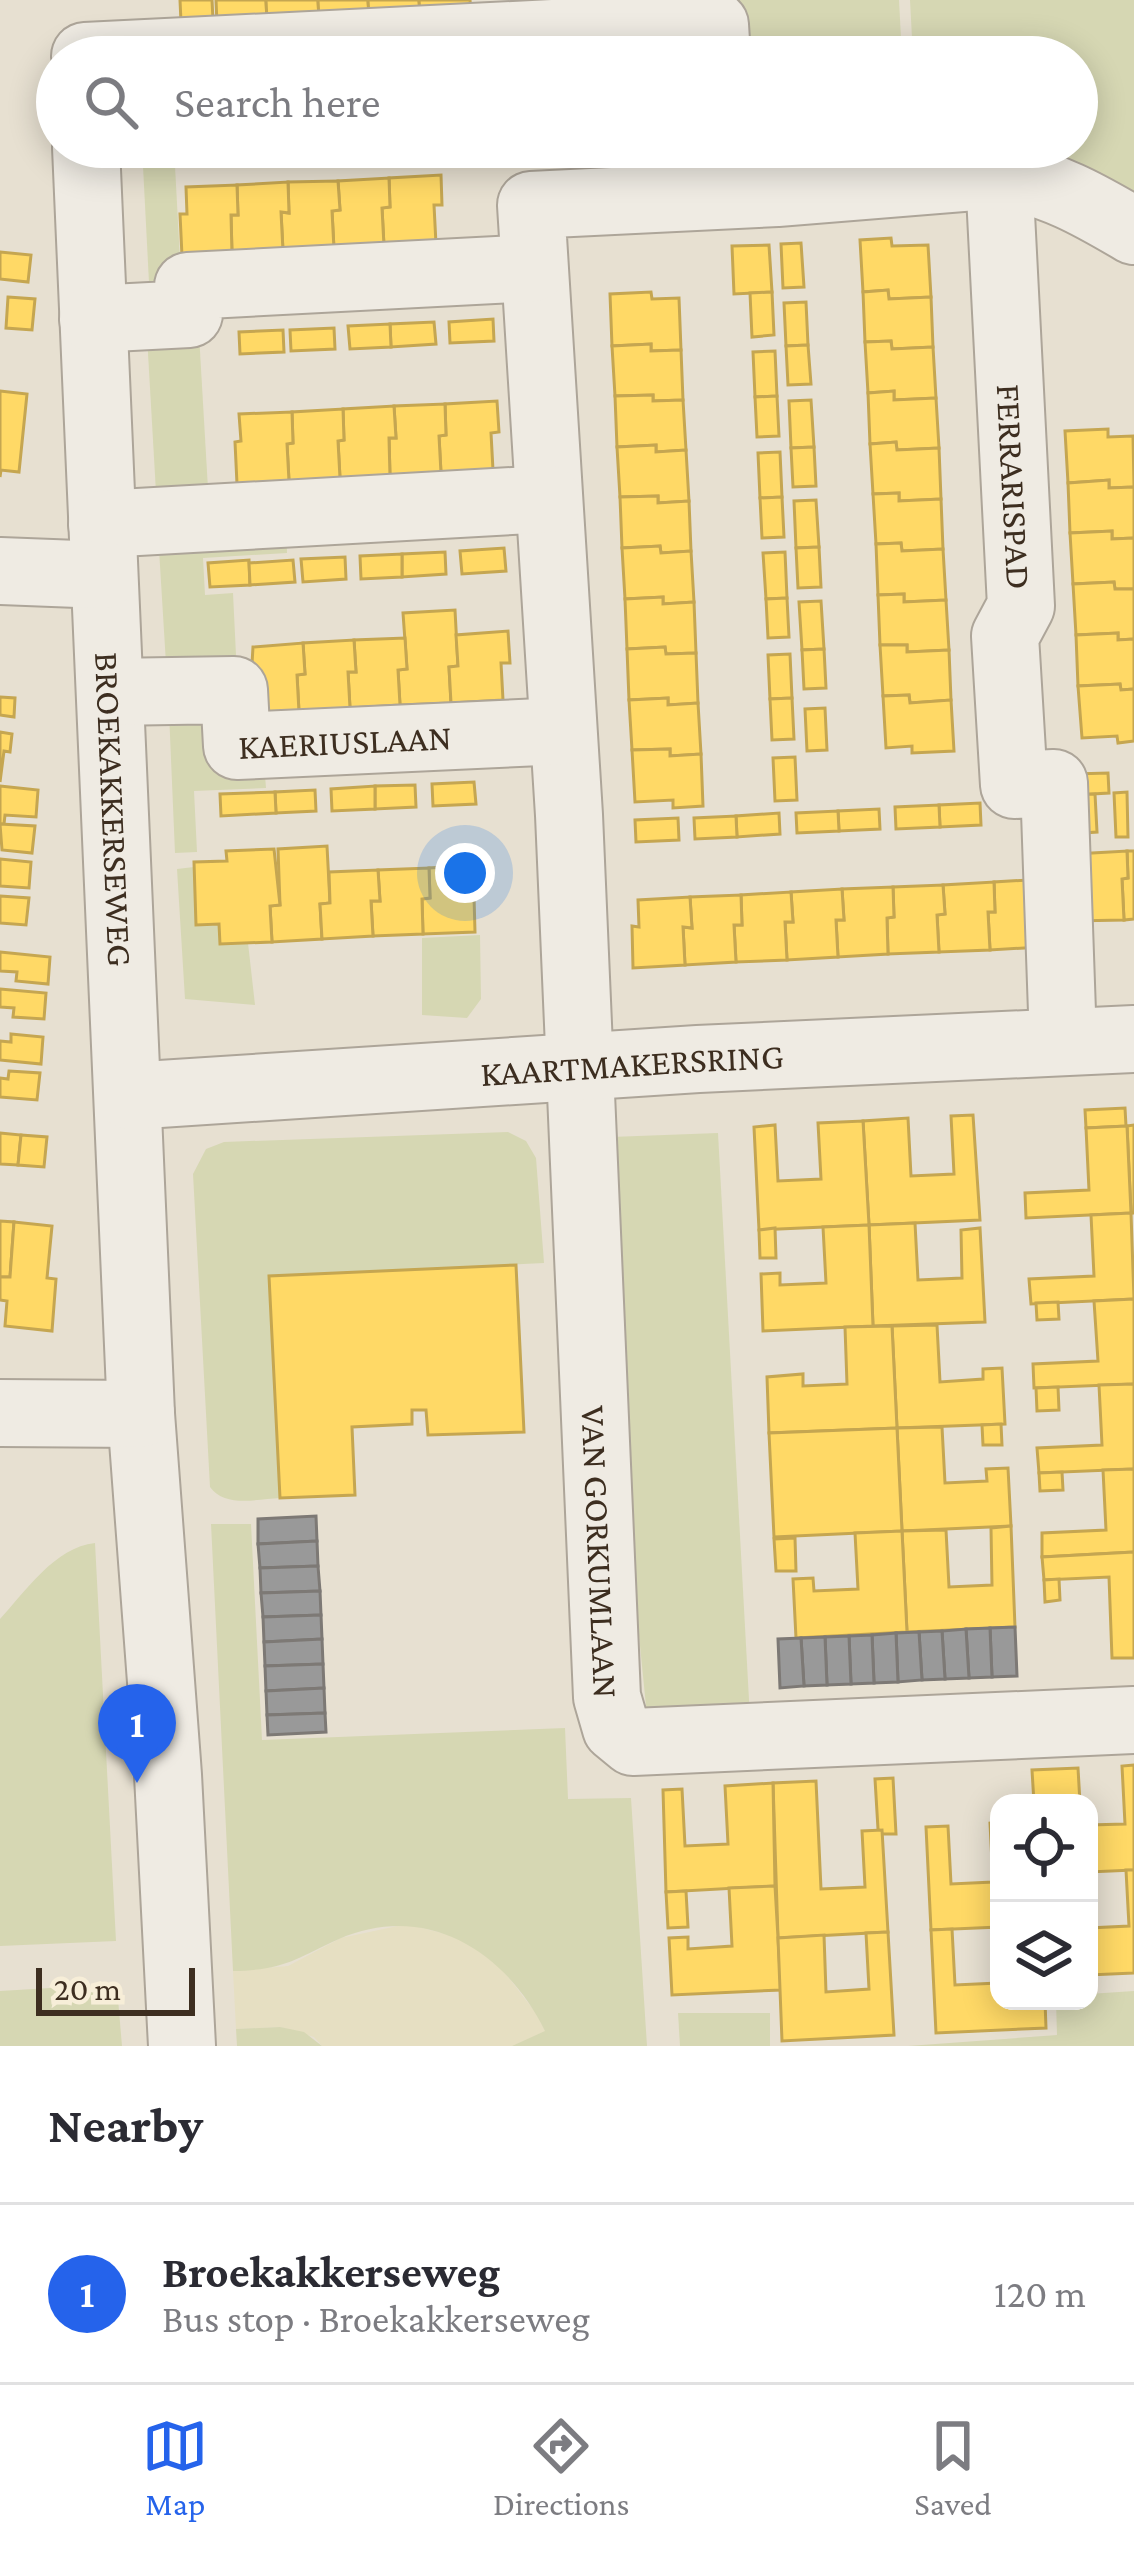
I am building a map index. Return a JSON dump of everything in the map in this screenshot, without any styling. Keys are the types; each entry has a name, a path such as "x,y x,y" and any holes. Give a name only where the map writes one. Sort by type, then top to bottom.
{"street":[{"path":"85,0 85,36"},
{"path":"491,36 715,25 716,36"},
{"name":"BROEKAKKERSEWEG","path":"87,168 141,1414 182,2046"},
{"path":"581,1066 531,205 724,171 999,175 1058,190 1134,231"},
{"name":"FERRARISPAD","path":"999,175 1021,606 1005,636 1014,785 1054,783 1063,1041"},
{"path":"93,319 189,314 188,286 534,268"},
{"path":"0,571 103,549 548,499"},
{"name":"KAERIUSLAAN","path":"110,692 234,690 237,746 562,730"},
{"name":"KAARTMAKERSRING","path":"129,1096 581,1066 1134,1039"},
{"name":"VAN GORKUMLAAN","path":"581,1066 608,1697 616,1727 633,1742 1134,1720"},
{"path":"0,1413 141,1414"}],"shaded area":[{"path":"407,1924 464,1939 502,1969 554,2046 322,2046 314,2037 280,2027 236,2029 233,1971 288,1966 341,1938"}],"green space":[{"path":"730,0 899,0 901,36 733,36"},
{"path":"910,0 1134,0 1134,199 1006,168 1098,168 1098,36 912,36"},
{"path":"143,168 175,168 182,297 150,302"},
{"path":"199,334 209,506 157,510 147,336"},
{"path":"286,526 287,553 203,558 205,595 233,593 237,676 167,680 158,533"},
{"path":"181,699 264,763 266,788 194,791 197,852 175,853 169,712"},
{"path":"194,867 197,924 219,924 220,944 248,943 255,1005 185,999 177,869"},
{"path":"480,935 481,999 467,1018 422,1015 422,938"},
{"path":"508,1132 526,1141 536,1158 544,1263 270,1276 280,1498 242,1501 216,1494 210,1487 193,1174 206,1149 224,1142"},
{"path":"718,1133 750,1718 653,1719 646,1706 633,1576 611,1137"},
{"path":"211,1524 251,1524 262,1740 565,1728 568,1799 631,1798 647,2046 512,2046 545,2031 529,2003 486,1957 432,1930 371,1929 278,1966 233,1971"},
{"path":"95,1543 116,1941 0,1946 0,1619 54,1562"},
{"path":"117,1987 122,2046 0,2046 0,1991"},
{"path":"1134,1991 1134,2046 908,2046 1057,2035 1056,2010 1098,2010 1098,1993"},
{"path":"678,2013 770,2013 770,2046 680,2046"},
{"path":"280,2027 304,2032 322,2046 237,2046 236,2029"}],"building: Homes":[{"path":"180,0 212,0 213,20 181,22"},
{"path":"216,0 266,0 267,21 217,24"},
{"path":"266,0 318,0 319,19 267,21"},
{"path":"318,0 368,0 369,16 319,19"},
{"path":"368,0 419,0 420,14 369,16"},
{"path":"419,0 470,0 471,11 420,14"},
{"path":"441,175 442,205 434,205 436,244 384,246 382,208 390,207 389,178"},
{"path":"389,178 390,207 382,208 384,246 334,249 332,211 340,210 338,181"},
{"path":"338,181 340,210 332,211 334,249 283,251 281,212 289,213 288,182"},
{"path":"288,182 289,213 281,212 283,251 232,254 231,215 238,215 237,185"},
{"path":"237,185 238,215 231,215 232,254 182,256 180,214 187,214 186,187"},
{"path":"891,238 892,246 928,245 931,297 889,299 888,290 863,292 860,240"},
{"path":"801,243 804,287 783,288 781,244"},
{"path":"769,245 772,292 734,294 732,246"},
{"path":"0,252 31,255 28,282 0,279"},
{"path":"888,290 889,299 931,297 933,347 892,349 891,341 865,342 863,292"},
{"path":"651,292 652,299 679,298 681,350 651,351 651,344 612,346 610,294"},
{"path":"772,292 774,335 752,337 750,293"},
{"path":"8,297 35,299 32,330 6,328"},
{"path":"806,302 808,345 786,346 784,303"},
{"path":"493,319 494,341 450,343 449,322"},
{"path":"434,322 436,344 391,347 390,324"},
{"path":"390,324 391,347 350,349 348,326"},
{"path":"334,328 335,349 291,351 290,330"},
{"path":"283,330 284,352 240,354 239,332"},
{"path":"891,341 892,349 933,347 936,398 894,400 894,391 868,393 865,342"},
{"path":"651,344 651,351 681,350 683,400 615,396 612,346"},
{"path":"808,345 811,384 788,385 786,346"},
{"path":"775,351 777,396 755,397 753,352"},
{"path":"0,391 27,394 19,472 1,470 0,477"},
{"path":"894,391 894,400 936,398 939,448 897,450 896,442 870,444 868,393"},
{"path":"653,395 653,401 683,400 686,450 656,452 656,445 617,447 615,396"},
{"path":"777,396 779,436 757,437 755,397"},
{"path":"811,400 814,447 791,448 789,401"},
{"path":"497,401 499,432 491,433 493,470 441,473 439,436 446,435 445,404"},
{"path":"445,404 446,435 439,436 441,473 390,476 389,438 396,438 394,406"},
{"path":"394,406 396,438 389,438 390,476 340,478 338,441 344,440 343,409"},
{"path":"343,409 344,440 338,441 340,478 289,481 287,444 293,443 292,412"},
{"path":"292,412 293,443 287,444 289,481 237,484 239,414"},
{"path":"1108,429 1108,437 1133,436 1134,487 1109,488 1109,480 1068,483 1065,431"},
{"path":"896,442 897,450 939,448 941,499 899,501 899,493 873,494 870,444"},
{"path":"656,445 656,452 686,450 689,501 658,503 658,496 620,497 617,447"},
{"path":"814,447 816,486 793,487 791,448"},
{"path":"780,452 782,497 760,498 758,453"},
{"path":"1109,480 1109,488 1134,487 1134,538 1112,539 1112,531 1070,533 1068,483"},
{"path":"899,493 899,501 941,499 943,549 902,551 901,543 876,544 873,494"},
{"path":"658,496 658,503 689,501 691,551 661,553 660,546 622,548 620,497"},
{"path":"782,497 784,537 762,538 760,498"},
{"path":"816,500 819,547 796,548 794,501"},
{"path":"1112,531 1112,539 1134,538 1134,589 1115,589 1114,582 1073,584 1070,533"},
{"path":"901,543 902,551 943,549 946,600 904,602 904,594 878,595 876,544"},
{"path":"660,546 661,553 691,551 694,602 663,604 663,597 625,599 622,548"},
{"path":"819,547 821,587 798,588 796,548"},
{"path":"504,548 506,571 462,574 460,551"},
{"path":"445,552 446,574 402,577 402,554"},
{"path":"785,552 787,598 766,599 763,553"},
{"path":"402,554 402,577 361,579 360,556"},
{"path":"345,557 346,579 303,582 301,559"},
{"path":"249,560 250,585 210,587 208,563"},
{"path":"293,560 295,582 250,585 249,563"},
{"path":"1114,582 1115,589 1134,589 1134,639 1118,640 1118,633 1076,635 1073,584"},
{"path":"904,594 904,602 946,600 949,650 907,652 907,645 880,645 878,595"},
{"path":"663,597 663,604 694,602 696,653 666,654 665,647 627,649 625,599"},
{"path":"787,598 789,637 768,638 766,599"},
{"path":"821,601 824,649 802,650 799,602"},
{"path":"455,610 458,666 449,667 451,703 400,705 398,670 407,669 403,613"},
{"path":"508,631 510,663 501,663 503,700 451,703 449,667 458,666 456,635"},
{"path":"1118,633 1118,640 1134,639 1134,689 1121,690 1120,684 1078,686 1076,635"},
{"path":"405,638 407,669 398,670 400,705 350,708 348,672 356,672 354,640"},
{"path":"354,640 356,672 348,672 350,708 299,712 297,675 305,674 303,643"},
{"path":"303,643 305,674 297,675 299,712 249,714 253,647"},
{"path":"880,645 907,645 907,652 949,650 951,700 910,703 909,695 883,696"},
{"path":"665,647 666,654 696,653 698,703 668,705 668,698 629,700 627,649"},
{"path":"824,649 826,688 804,689 802,650"},
{"path":"790,654 792,698 770,699 768,655"},
{"path":"1120,684 1121,690 1134,689 1134,741 1118,743 1117,736 1082,738 1078,686"},
{"path":"909,695 910,703 951,700 954,751 912,753 912,746 886,748 883,696"},
{"path":"0,697 15,698 14,717 0,715"},
{"path":"668,698 668,705 698,703 701,754 670,756 670,749 632,750 629,700"},
{"path":"792,698 794,739 772,740 770,699"},
{"path":"825,708 827,750 807,751 805,709"},
{"path":"0,732 12,734 10,752 4,751 0,782"},
{"path":"670,749 670,756 701,754 703,806 673,808 673,800 635,802 632,750"},
{"path":"795,757 797,800 775,801 773,758"},
{"path":"1108,773 1109,793 1075,795 1074,774"},
{"path":"474,782 476,804 433,806 432,784"},
{"path":"415,785 416,807 375,809 375,786"},
{"path":"0,786 38,790 36,817 5,815 0,824"},
{"path":"375,786 375,809 332,811 331,789"},
{"path":"315,790 316,811 276,813 275,792"},
{"path":"275,792 276,813 221,816 220,794"},
{"path":"1127,792 1128,837 1116,837 1114,793"},
{"path":"1095,794 1097,832 1069,834 1067,795"},
{"path":"980,803 981,825 940,827 939,805"},
{"path":"939,805 940,827 896,829 895,807"},
{"path":"879,809 880,829 839,831 838,811"},
{"path":"838,811 839,831 797,833 796,813"},
{"path":"779,813 780,834 737,837 736,816"},
{"path":"736,816 737,837 695,839 694,818"},
{"path":"678,818 679,840 636,842 635,820"},
{"path":"0,824 35,826 32,853 2,850"},
{"path":"327,846 330,903 320,904 322,939 272,942 270,906 280,905 278,849"},
{"path":"274,849 280,905 270,906 272,942 220,944 219,924 196,925 194,862 227,861 226,851"},
{"path":"1127,851 1134,851 1134,919 1124,920 1122,879 1128,878"},
{"path":"1127,851 1128,878 1122,879 1124,920 1072,921 1075,854"},
{"path":"0,859 31,862 29,888 0,886"},
{"path":"479,865 481,895 474,896 475,932 423,934 422,899 430,898 429,868"},
{"path":"429,868 430,898 422,899 423,934 373,936 371,901 380,901 378,870"},
{"path":"378,870 380,901 371,901 373,936 322,939 320,904 330,903 329,872"},
{"path":"1046,879 1041,947 990,950 988,912 995,912 994,882"},
{"path":"994,882 995,912 988,912 990,950 939,952 937,915 945,914 943,885"},
{"path":"943,885 945,914 937,915 939,952 888,954 887,918 894,917 893,887"},
{"path":"893,887 894,917 887,918 888,954 838,957 836,920 844,920 842,889"},
{"path":"842,889 844,920 836,920 838,957 787,960 785,922 793,922 791,892"},
{"path":"791,892 793,922 785,922 787,960 736,962 734,925 742,925 741,895"},
{"path":"741,895 742,925 734,925 736,962 685,965 683,927 692,928 690,897"},
{"path":"0,896 29,898 26,925 0,923"},
{"path":"690,897 692,928 683,927 685,965 633,968 632,926 639,927 638,900"},
{"path":"0,952 50,957 48,984 16,981 17,972 0,971"},
{"path":"0,989 46,993 44,1019 13,1017 14,1008 0,1007"},
{"path":"11,1034 43,1037 41,1064 0,1060 0,1041 11,1042"},
{"path":"9,1071 40,1073 37,1100 0,1097 0,1078 8,1079"},
{"path":"1125,1108 1126,1126 1086,1128 1085,1110"},
{"path":"973,1115 980,1220 869,1225 863,1121 908,1118 911,1176 954,1174 951,1116"},
{"path":"863,1121 869,1225 759,1230 754,1127 775,1125 778,1181 821,1179 818,1123"},
{"path":"1134,1125 1134,1213 1131,1213 1127,1126"},
{"path":"1127,1126 1131,1213 1026,1218 1025,1193 1089,1190 1086,1128"},
{"path":"0,1133 21,1135 18,1165 0,1164"},
{"path":"21,1135 47,1137 44,1167 18,1165"},
{"path":"1131,1213 1134,1299 1031,1304 1029,1279 1094,1276 1091,1215"},
{"path":"0,1221 14,1222 10,1277 0,1277"},
{"path":"14,1222 52,1226 47,1278 56,1279 52,1331 5,1326 7,1301 0,1300 0,1277 10,1277"},
{"path":"915,1223 918,1280 962,1278 961,1230 980,1228 985,1322 873,1326 869,1225"},
{"path":"869,1225 873,1326 763,1331 761,1274 780,1273 780,1285 826,1283 823,1227"},
{"path":"775,1228 776,1258 760,1258 759,1230"},
{"path":"516,1265 524,1432 428,1435 426,1410 412,1410 412,1424 352,1427 355,1495 280,1498 269,1276"},
{"path":"1134,1299 1134,1384 1034,1388 1033,1364 1098,1361 1094,1301"},
{"path":"1058,1302 1059,1319 1037,1320 1036,1303"},
{"path":"937,1325 940,1382 983,1379 983,1369 1002,1368 1005,1424 897,1428 892,1326"},
{"path":"892,1326 897,1428 769,1433 767,1377 803,1374 803,1386 847,1384 845,1327"},
{"path":"1134,1384 1134,1469 1039,1473 1037,1448 1102,1445 1099,1385"},
{"path":"1058,1387 1059,1410 1037,1411 1036,1388"},
{"path":"1001,1424 1002,1445 983,1445 982,1425"},
{"path":"942,1427 945,1483 987,1481 986,1469 1008,1468 1011,1526 902,1531 897,1428"},
{"path":"897,1428 902,1531 774,1537 769,1433"},
{"path":"1134,1469 1134,1552 1042,1557 1042,1533 1106,1530 1103,1470"},
{"path":"1062,1472 1063,1490 1040,1491 1039,1473"},
{"path":"1011,1526 1015,1627 907,1632 902,1531 946,1530 949,1587 992,1585 991,1528"},
{"path":"902,1531 907,1632 796,1638 793,1579 813,1578 814,1591 858,1589 855,1533"},
{"path":"795,1538 796,1571 776,1571 774,1539"},
{"path":"1134,1552 1134,1658 1112,1658 1109,1577 1044,1580 1042,1557"},
{"path":"1059,1579 1060,1600 1045,1602 1044,1580"},
{"path":"1134,1765 1134,1870 1098,1872 1098,1825 1125,1824 1122,1766"},
{"path":"1078,1768 1079,1794 1033,1794 1032,1770"},
{"path":"893,1778 896,1834 882,1834 875,1779"},
{"path":"816,1781 821,1889 865,1887 862,1831 882,1830 888,1932 778,1938 773,1783"},
{"path":"773,1783 775,1886 666,1892 663,1790 682,1789 685,1846 728,1844 725,1786"},
{"path":"948,1826 951,1884 990,1882 990,1927 931,1930 926,1827"},
{"path":"1126,1870 1134,1870 1134,1973 1098,1975 1098,1928 1129,1926"},
{"path":"775,1886 781,1990 672,1995 669,1938 688,1937 688,1949 732,1946 729,1888"},
{"path":"686,1891 688,1927 668,1928 666,1892"},
{"path":"952,1929 955,1985 990,1983 990,2010 1045,2010 1046,2028 936,2033 931,1930"},
{"path":"888,1932 894,2035 782,2041 778,1938 824,1935 826,1992 869,1989 866,1933"}],"building: Industry":[{"path":"316,1516 317,1541 258,1544 258,1519"},
{"path":"317,1541 318,1566 260,1568 258,1544"},
{"path":"318,1566 320,1591 261,1593 260,1568"},
{"path":"320,1591 321,1615 263,1617 261,1593"},
{"path":"321,1615 322,1639 264,1642 263,1617"},
{"path":"1015,1627 1017,1676 992,1677 990,1628"},
{"path":"990,1628 992,1677 969,1678 966,1629"},
{"path":"966,1629 969,1678 945,1679 942,1631"},
{"path":"942,1631 945,1679 922,1680 919,1632"},
{"path":"919,1632 922,1680 898,1682 896,1633"},
{"path":"896,1633 898,1682 874,1683 872,1635"},
{"path":"872,1635 874,1683 851,1684 849,1636"},
{"path":"849,1636 851,1684 827,1685 825,1637"},
{"path":"825,1637 827,1685 804,1686 801,1638"},
{"path":"801,1638 804,1686 780,1688 778,1639"},
{"path":"322,1639 323,1664 265,1666 264,1642"},
{"path":"323,1664 324,1688 266,1691 265,1666"},
{"path":"324,1688 325,1713 267,1715 266,1691"},
{"path":"325,1713 326,1732 268,1735 267,1715"}],"place":[{"name":"Broekakkerseweg","path":"137,1783"}]}
